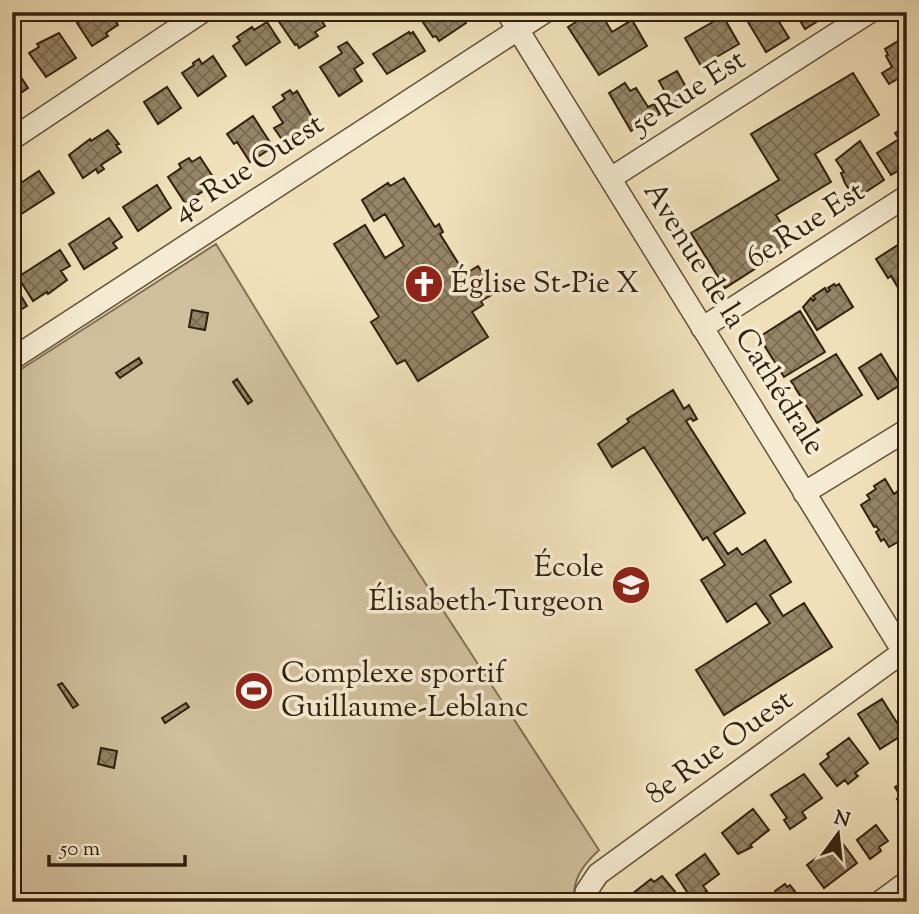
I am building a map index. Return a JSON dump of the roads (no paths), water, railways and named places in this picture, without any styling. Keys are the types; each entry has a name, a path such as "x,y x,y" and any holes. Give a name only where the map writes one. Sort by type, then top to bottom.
{"street":[{"path":"12,139 202,12"},
{"name":"4e Rue Ouest","path":"12,359 512,21 545,12"},
{"name":"5e Rue Est","path":"611,178 870,12"},
{"name":"Avenue de la Cathédrale","path":"512,21 905,653"},
{"name":"6e Rue Est","path":"702,328 907,196"},
{"path":"804,493 907,430"},
{"name":"8e Rue Ouest","path":"587,902 586,892 598,873 905,653"},
{"path":"880,902 907,882"}],"place":[{"name":"Église St-Pie X","path":"424,284"},
{"name":"École Élisabeth-Turgeon","path":"631,585"},
{"name":"Complexe sportif Guillaume-Leblanc","path":"254,691"}]}
